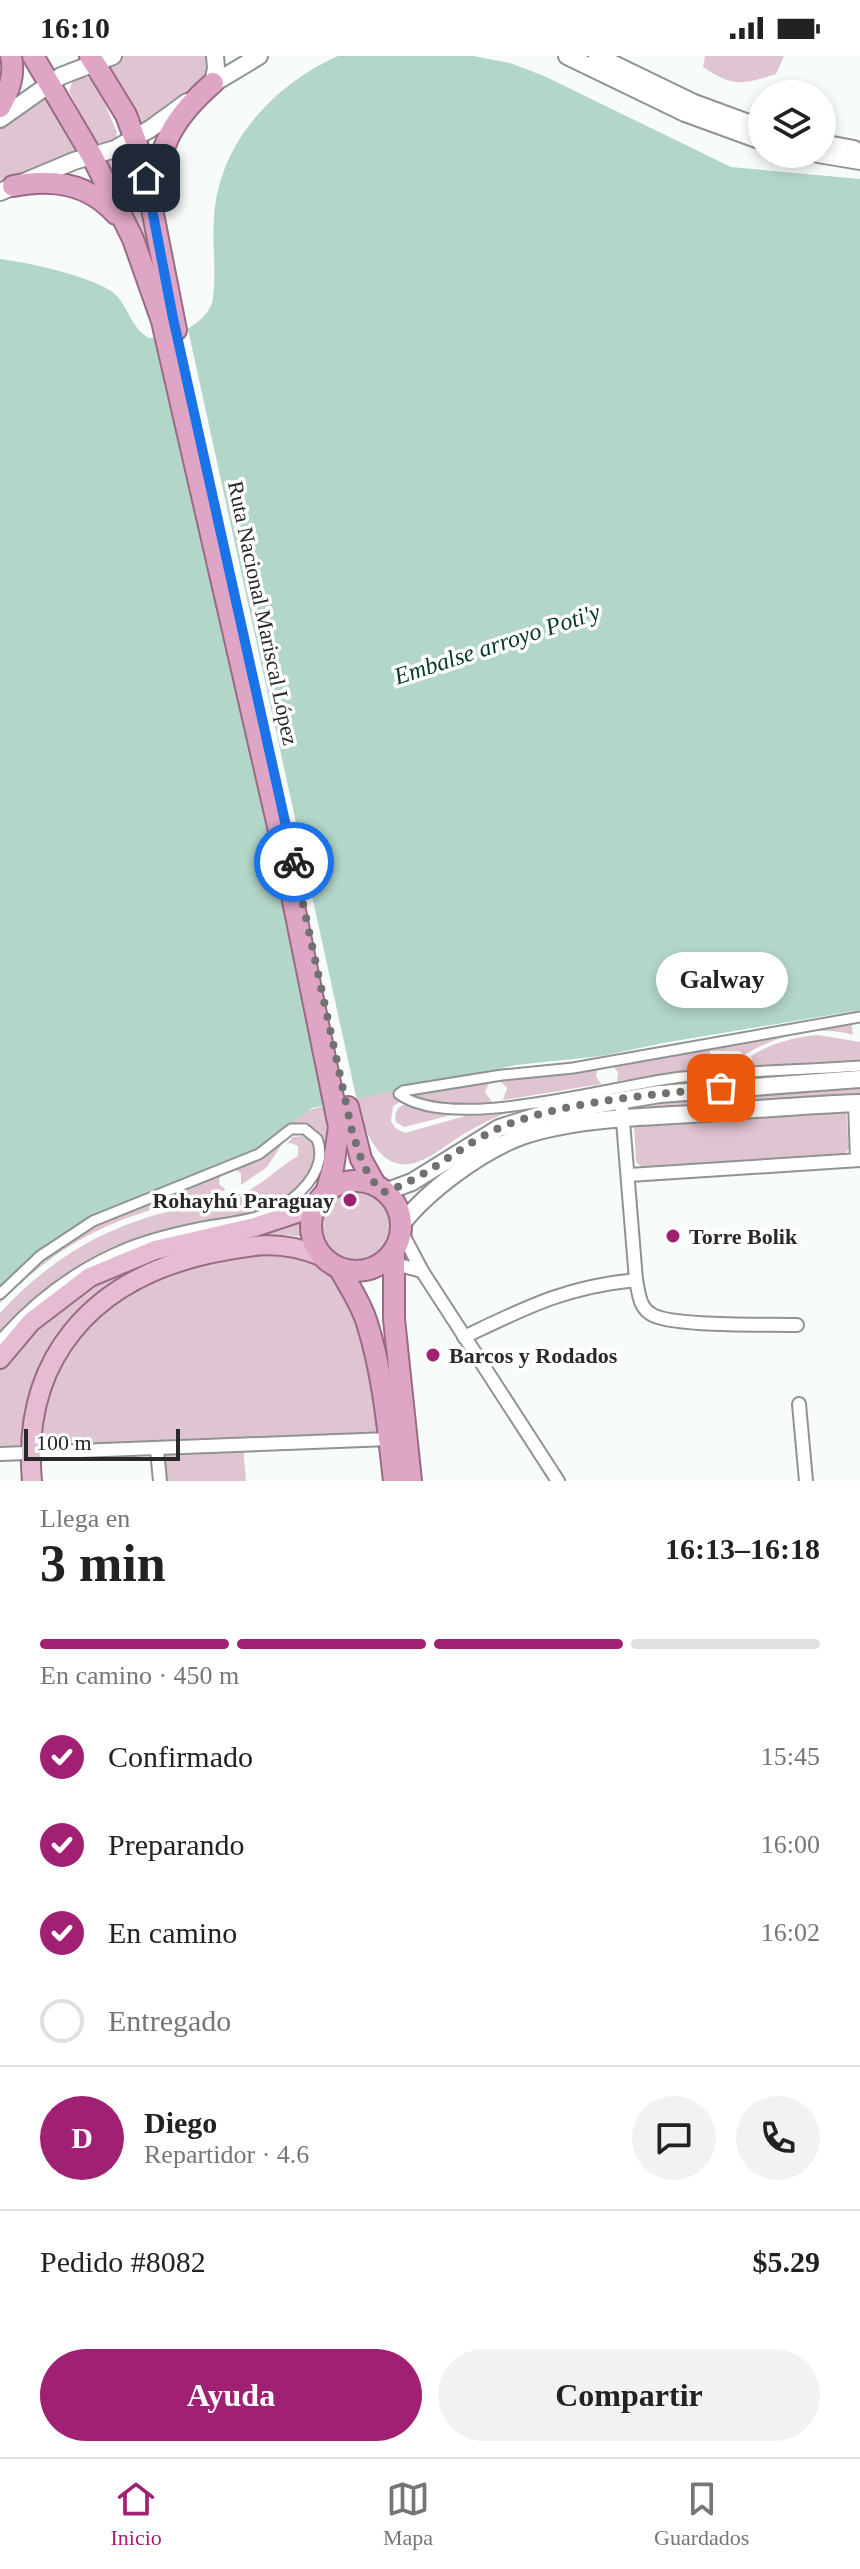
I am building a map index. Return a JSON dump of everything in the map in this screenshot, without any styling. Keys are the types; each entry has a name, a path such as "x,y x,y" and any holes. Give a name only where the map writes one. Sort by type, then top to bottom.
{"highway":[{"path":"0,107 9,89 13,65 11,56"},
{"name":"Ruta Nacional Mariscal López","path":"33,56 92,156 168,320"},
{"name":"Ruta Nacional Mariscal López","path":"99,58 142,158 168,320 342,1109 361,1159 380,1189 394,1202 394,1247"},
{"path":"152,212 159,162 171,129 191,102 213,83"},
{"path":"7,189 37,182 54,182 84,190 108,205 133,239"},
{"name":"Ruta Nacional Mariscal López","path":"321,1256 311,1232 338,1145 342,1109"},
{"path":"320,1200 350,1182 363,1182 380,1189"},
{"path":"321,1256 339,1268 359,1271 394,1247"},
{"path":"394,1247 394,1319 411,1481"},
{"path":"339,1268 358,1300 367,1324 394,1481"}],"main road":[{"path":"213,83 215,56"},
{"path":"7,189 115,149 259,56"},
{"path":"567,56 685,113 748,136"},
{"path":"0,119 50,83 99,58"},
{"path":"603,58 694,103 748,123"},
{"path":"836,146 860,150"},
{"path":"836,157 860,161"},
{"path":"380,1189 412,1182 510,1123 546,1113 621,1100 746,1086 860,1079"},
{"path":"394,1247 430,1192 506,1143 542,1130 623,1118 858,1103"},
{"path":"0,1359 31,1322 90,1277 155,1250 255,1227 320,1200"},
{"path":"32,1481 31,1429 36,1405 52,1363 76,1327 124,1285 181,1260 243,1247 279,1244 321,1256"}],"street":[{"path":"860,1017 573,1068 502,1075 399,1094 426,1105 477,1109 684,1077 860,1066"},
{"path":"621,1100 636,1280 641,1304 652,1316 677,1321 797,1325"},
{"path":"629,1175 858,1160 858,1103"},
{"path":"0,1294 40,1256 93,1221 259,1154 291,1129 305,1129 317,1139 321,1157 315,1172 303,1189 279,1208 257,1217 158,1237 95,1263 47,1294 0,1340"},
{"path":"394,1247 422,1271 558,1481"},
{"path":"394,1247 422,1271"},
{"path":"464,1337 538,1301 592,1285 636,1280"},
{"path":"799,1404 806,1481"},
{"path":"0,1454 389,1439"},
{"path":"157,1450 160,1481"}],"shaded area":[{"path":"119,56 209,56 209,77 137,131 102,62"},
{"path":"705,56 784,56 776,74 746,82 730,81 703,67"},
{"path":"85,76 95,81 117,132 116,139 110,142 97,143 92,137 69,91 73,80"},
{"path":"51,88 84,154 0,184 0,126"},
{"path":"128,152 151,256 104,161"},
{"path":"851,1021 853,1035 811,1031 769,1042 744,1055 739,1051 710,1051 710,1068 617,1081 618,1072 612,1065"},
{"path":"818,1035 860,1042 860,1061 754,1068 751,1056 759,1051 783,1041"},
{"path":"598,1067 596,1076 601,1084 503,1100 507,1088 499,1080"},
{"path":"490,1081 485,1092 492,1102 449,1104 408,1094"},
{"path":"860,1086 860,1098 631,1112 632,1106 682,1097"},
{"path":"398,1089 397,1097 404,1100 393,1106 391,1121 395,1128 405,1133 469,1115 535,1103 488,1121 426,1159 406,1164 394,1162 375,1147 356,1097"},
{"path":"406,1104 463,1112 404,1127 396,1122 395,1116 398,1108"},
{"path":"327,1105 328,1130 323,1150 309,1128 299,1124 286,1126 306,1111"},
{"path":"846,1110 849,1149 844,1154 642,1167 636,1162 634,1125"},
{"path":"288,1135 267,1167 241,1185 241,1174 234,1168"},
{"path":"293,1137 313,1139 318,1152 307,1178 292,1195 267,1210 174,1230 0,1335 0,1313 35,1280 72,1252 136,1221 250,1190 298,1156 298,1146 287,1144"},
{"path":"220,1173 219,1184 226,1190 159,1207 78,1241 27,1278 0,1303 0,1297 31,1267 81,1230"},
{"path":"356,1188 371,1191 383,1199 391,1211 394,1226 391,1241 383,1253 371,1261 356,1264 341,1261 329,1253 321,1241 318,1226 321,1211 329,1199 341,1191"},
{"path":"302,1218 306,1238 282,1235 260,1237 173,1256 112,1283 80,1310 54,1343 35,1380 20,1445 0,1449 0,1367 22,1341 82,1290 139,1261"},
{"path":"243,1247 321,1256 339,1268 348,1285 389,1439 30,1453 43,1385 107,1297"},
{"path":"243,1446 246,1481 160,1481 157,1450"}],"water":[{"name":"Embalse arroyo Poti'y","path":"338,56 473,56 510,63 544,76 731,167 860,179 860,1010 602,1056 516,1065 312,1108 253,1152 115,1208 0,1288 0,259 60,271 106,288 115,294 138,329 149,338 186,330 201,319 212,304 214,218 218,191 238,142 271,100 314,68"}],"pier":[{"path":"187,325 357,1101 328,1109 158,333"}],"way so far":[{"path":"294,862 352,1131 361,1159 376,1186 385,1192 412,1182 499,1128 522,1119 592,1104 721,1088"}],"place":[{"name":"Galway","path":"721,1088"},
{"name":"Rohayhú Paraguay","path":"350,1200"},
{"name":"Torre Bolik","path":"673,1236"},
{"name":"Barcos y Rodados","path":"433,1355"}],"route":[{"path":"146,178 173,318 294,862"}]}
